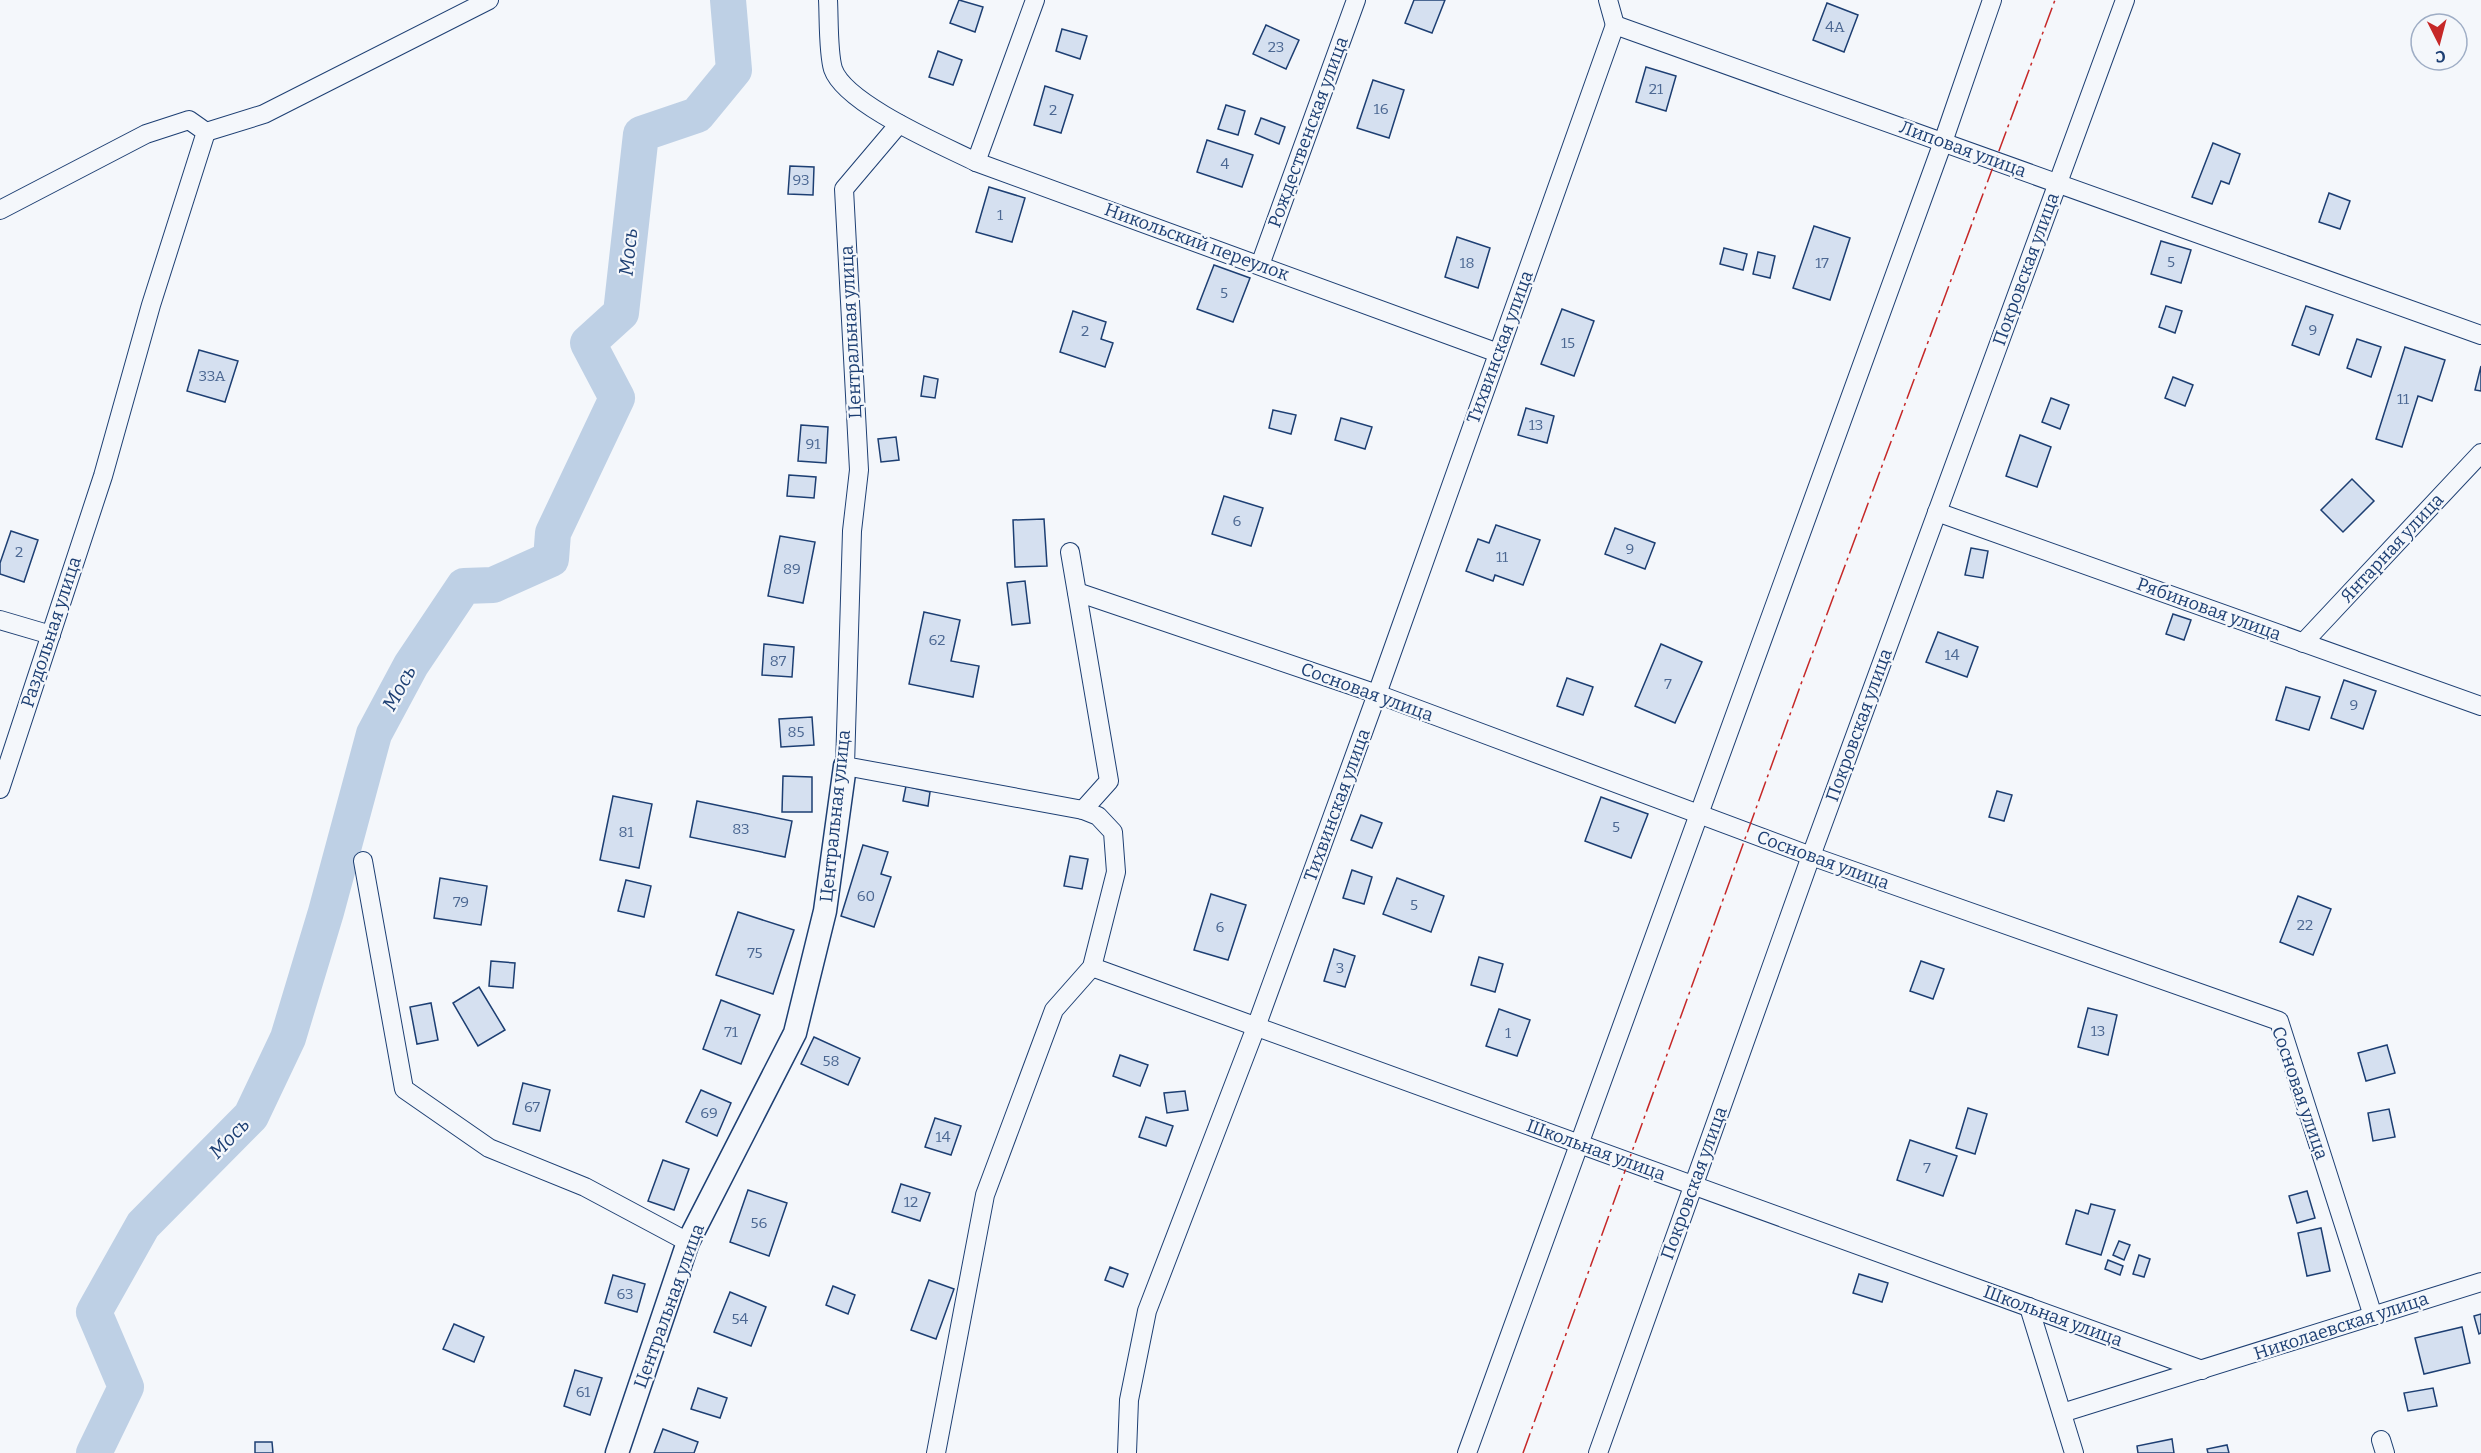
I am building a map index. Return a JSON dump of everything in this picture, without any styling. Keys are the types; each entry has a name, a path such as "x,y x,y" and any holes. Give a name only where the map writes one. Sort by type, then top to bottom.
{"street":[{"path":"0,210 146,134 189,120 206,132 264,114 489,0"},
{"name":"Никольский переулок","path":"828,0 832,68 842,86 899,124 976,162 1498,353"},
{"path":"976,162 1035,0"},
{"name":"Рождественская улица","path":"1260,265 1356,0"},
{"path":"1608,0 1615,25"},
{"path":"1467,1453 1943,142 1992,0"},
{"name":"Покровская улица","path":"1598,1453 1811,856 2125,0"},
{"name":"Липовая улица","path":"1615,25 2481,335"},
{"name":"Тихвинская улица","path":"1127,1453 1129,1400 1147,1311 1256,1027 1615,25"},
{"name":"Центральная улица","path":"617,1453 688,1242 795,1034 825,911 845,766 852,531 859,470 844,189 899,124"},
{"name":"Раздольная улица","path":"0,789 103,476 151,305 206,132"},
{"name":"Янтарная улица","path":"2303,643 2481,453"},
{"name":"Рябиновая улица","path":"1937,512 2481,706"},
{"path":"1070,552 1109,781 1083,810"},
{"name":"Сосновая улица","path":"1077,592 1377,694 1811,856 2279,1021 2373,1316"},
{"path":"0,620 51,635"},
{"path":"845,766 1083,810 1098,816 1113,832 1116,872 1092,967 1054,1010 985,1195 936,1453"},
{"path":"363,861 404,1089 489,1148 585,1186 688,1242"},
{"name":"Школьная улица","path":"1092,967 2202,1370"},
{"name":"Николаевская улица","path":"2062,1413 2481,1282"},
{"path":"2029,1307 2074,1453"}],"building":[{"path":"959,0 983,7 975,32 950,23"},
{"path":"1414,0 1445,0 1432,33 1405,23"},
{"path":"1827,3 1858,15 1844,52 1813,40"},
{"path":"1266,25 1299,40 1286,69 1253,54"},
{"path":"1062,29 1087,36 1080,59 1056,51"},
{"path":"938,51 962,60 953,85 929,77"},
{"path":"1646,67 1676,76 1666,111 1636,102"},
{"path":"1373,80 1404,90 1389,138 1357,128"},
{"path":"1045,86 1073,95 1061,133 1034,125"},
{"path":"1226,105 1245,111 1238,135 1218,129"},
{"path":"1261,118 1285,127 1279,144 1255,134"},
{"path":"1207,140 1253,155 1242,187 1197,172"},
{"path":"2213,143 2240,154 2229,184 2221,181 2212,204 2192,197"},
{"path":"790,166 814,167 813,195 788,194"},
{"path":"989,187 1025,198 1012,242 976,232"},
{"path":"2329,193 2350,201 2340,229 2319,222"},
{"path":"1814,226 1850,238 1830,300 1793,288"},
{"path":"1457,237 1490,248 1478,288 1445,277"},
{"path":"2161,241 2191,250 2181,283 2151,274"},
{"path":"1724,248 1747,254 1743,270 1720,264"},
{"path":"1758,252 1775,256 1770,278 1753,274"},
{"path":"1214,265 1250,278 1233,322 1197,309"},
{"path":"2166,306 2182,311 2175,333 2159,327"},
{"path":"2306,306 2333,315 2319,355 2292,345"},
{"path":"1562,309 1594,321 1574,376 1541,364"},
{"path":"1073,311 1106,322 1101,339 1113,343 1105,367 1060,352"},
{"path":"2357,339 2381,347 2371,377 2347,368"},
{"path":"2405,347 2445,360 2432,401 2418,396 2402,447 2376,439"},
{"path":"199,350 238,361 225,402 187,391"},
{"path":"2481,366 2481,391 2475,390"},
{"path":"924,376 938,379 935,398 921,396"},
{"path":"2173,377 2193,385 2185,406 2165,398"},
{"path":"2051,398 2069,405 2060,429 2042,422"},
{"path":"1526,408 1554,416 1547,443 1518,435"},
{"path":"1273,410 1296,415 1291,434 1269,428"},
{"path":"1341,418 1372,427 1365,449 1335,440"},
{"path":"801,425 828,427 826,463 798,461"},
{"path":"2020,435 2051,447 2037,487 2006,476"},
{"path":"896,437 899,460 881,462 878,439"},
{"path":"789,475 816,477 814,498 787,496"},
{"path":"2352,479 2374,501 2343,532 2321,510"},
{"path":"1224,496 1263,508 1251,546 1212,534"},
{"path":"1044,519 1047,566 1015,567 1013,520"},
{"path":"1496,525 1540,540 1523,585 1495,575 1493,581 1466,571 1478,539 1489,543"},
{"path":"1615,528 1655,543 1645,569 1605,554"},
{"path":"11,531 38,540 24,582 0,574 0,563"},
{"path":"780,536 815,542 803,603 768,596"},
{"path":"1971,548 1988,551 1983,578 1965,575"},
{"path":"1025,581 1030,623 1012,625 1007,583"},
{"path":"924,612 960,620 951,661 979,666 973,697 909,684"},
{"path":"2173,614 2191,620 2184,640 2166,634"},
{"path":"1938,632 1978,647 1967,677 1926,662"},
{"path":"764,644 794,647 792,677 762,675"},
{"path":"1661,644 1702,662 1675,723 1635,706"},
{"path":"1567,678 1593,687 1583,715 1557,706"},
{"path":"2344,680 2376,691 2363,729 2331,718"},
{"path":"2286,687 2320,697 2309,730 2276,720"},
{"path":"812,717 814,745 781,747 779,719"},
{"path":"783,776 812,777 812,812 782,812"},
{"path":"906,786 930,792 928,806 903,801"},
{"path":"1997,791 2012,795 2004,821 1989,817"},
{"path":"613,796 652,804 639,868 600,860"},
{"path":"1601,797 1648,814 1631,858 1585,841"},
{"path":"697,801 792,821 785,857 690,837"},
{"path":"1361,815 1382,823 1372,848 1351,840"},
{"path":"863,845 888,852 881,874 891,877 874,927 841,916"},
{"path":"1070,856 1088,859 1082,889 1064,886"},
{"path":"1352,870 1372,877 1364,904 1343,898"},
{"path":"440,878 487,886 481,925 434,918"},
{"path":"1397,878 1444,896 1431,932 1383,914"},
{"path":"626,880 651,886 644,917 618,911"},
{"path":"1211,894 1246,905 1228,960 1194,950"},
{"path":"2298,896 2331,909 2313,955 2280,942"},
{"path":"738,912 794,930 773,994 716,975"},
{"path":"1334,949 1355,956 1345,987 1324,981"},
{"path":"1479,957 1503,964 1495,992 1471,985"},
{"path":"491,961 515,963 513,988 489,986"},
{"path":"1921,961 1944,969 1933,999 1910,991"},
{"path":"479,987 505,1030 478,1046 453,1003"},
{"path":"721,1000 760,1015 741,1064 703,1049"},
{"path":"431,1003 438,1040 417,1044 410,1007"},
{"path":"2088,1008 2117,1015 2108,1055 2078,1047"},
{"path":"1499,1009 1530,1020 1517,1056 1486,1046"},
{"path":"814,1037 860,1058 848,1085 801,1064"},
{"path":"2387,1045 2395,1073 2366,1081 2358,1053"},
{"path":"1120,1055 1148,1065 1140,1086 1113,1076"},
{"path":"523,1083 550,1090 540,1131 513,1124"},
{"path":"701,1090 731,1103 717,1136 686,1122"},
{"path":"1185,1091 1188,1110 1167,1113 1164,1093"},
{"path":"1968,1108 1987,1114 1975,1154 1956,1148"},
{"path":"2389,1109 2395,1137 2373,1141 2368,1113"},
{"path":"1146,1117 1173,1126 1166,1146 1139,1137"},
{"path":"935,1118 961,1126 951,1155 925,1147"},
{"path":"1910,1140 1957,1156 1943,1196 1897,1180"},
{"path":"663,1160 689,1169 674,1210 648,1201"},
{"path":"901,1184 930,1193 920,1221 892,1212"},
{"path":"748,1190 787,1203 769,1256 730,1242"},
{"path":"2307,1191 2315,1218 2297,1223 2289,1196"},
{"path":"2091,1204 2115,1210 2101,1255 2066,1244 2076,1210 2088,1214"},
{"path":"2321,1228 2330,1271 2307,1276 2298,1233"},
{"path":"2119,1241 2130,1245 2124,1260 2113,1255"},
{"path":"2139,1255 2150,1259 2144,1277 2133,1274"},
{"path":"2108,1260 2123,1266 2120,1275 2105,1269"},
{"path":"1110,1267 1128,1274 1123,1287 1105,1280"},
{"path":"1859,1274 1888,1283 1882,1302 1853,1293"},
{"path":"613,1275 645,1284 637,1312 605,1303"},
{"path":"929,1280 954,1289 936,1339 911,1330"},
{"path":"833,1286 855,1295 848,1314 826,1305"},
{"path":"730,1292 766,1307 751,1346 714,1332"},
{"path":"2481,1314 2481,1333 2479,1334 2474,1316"},
{"path":"454,1324 484,1337 474,1362 443,1349"},
{"path":"2462,1327 2470,1363 2424,1374 2415,1338"},
{"path":"575,1370 602,1378 590,1415 564,1406"},
{"path":"698,1388 727,1398 720,1418 691,1409"},
{"path":"2433,1388 2437,1406 2408,1411 2404,1393"},
{"path":"663,1429 698,1442 694,1453 654,1453"},
{"path":"2172,1439 2174,1453 2138,1453 2137,1446"},
{"path":"255,1442 272,1442 273,1453 255,1453"},
{"path":"2227,1445 2229,1453 2208,1453 2207,1449"}],"waterway":[{"name":"Мось","path":"94,1453 126,1387 94,1312 143,1225 251,1116 288,1038 326,912 374,734 411,665 464,586 493,585 551,559 553,533 617,398 588,343 621,313 641,134 697,115 734,70 728,0"}],"power":[{"path":"1523,1453 1801,684 2055,0"}]}
